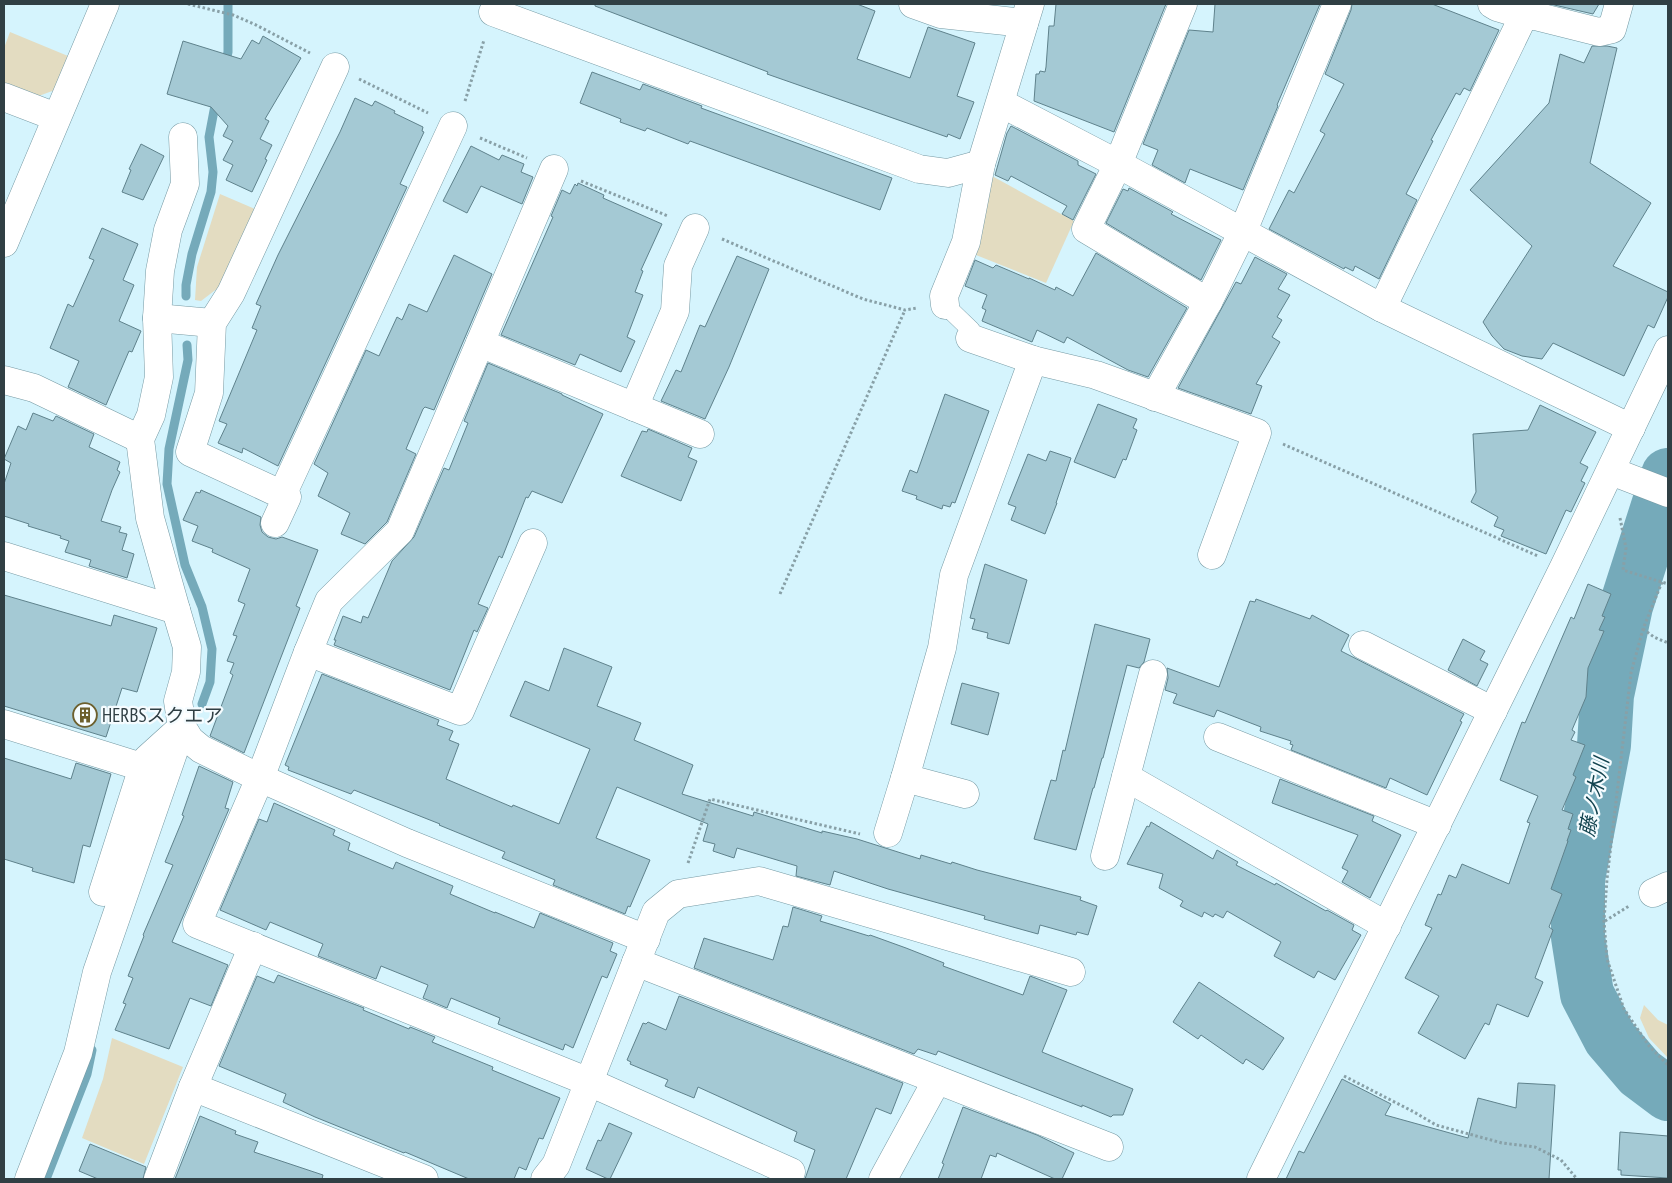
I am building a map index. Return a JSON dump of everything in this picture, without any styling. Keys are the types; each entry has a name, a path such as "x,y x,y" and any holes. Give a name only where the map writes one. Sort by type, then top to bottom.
{"street":[{"path":"7,229 105,4"},
{"path":"913,4 941,14 1027,13 981,164 966,242 944,296 945,305"},
{"path":"1183,4 1118,164 1086,229 1208,302"},
{"path":"1155,397 1208,302 1243,231 1337,4"},
{"path":"1492,4 1496,7 1524,15 1600,32 1612,29 1620,4"},
{"path":"493,12 919,169 948,173 981,164"},
{"path":"1382,308 1524,15"},
{"path":"275,523 286,497 190,452 209,393 212,323 231,292 335,67"},
{"path":"4,97 56,117"},
{"path":"1001,103 1243,231 1382,308 1631,428"},
{"path":"282,495 453,126"},
{"path":"182,137 185,184 168,230 160,271 157,318 159,377 151,415 140,439 150,518 187,648 186,672 178,701 182,727 190,740 201,749 260,778 408,843 641,950 937,1080 1109,1147"},
{"path":"554,169 400,531 329,601 260,778 197,924 589,1082 791,1172"},
{"path":"634,407 675,311 678,266 695,228"},
{"path":"157,318 212,323"},
{"path":"970,338 1033,360 1096,375 1257,432 1212,555"},
{"path":"480,343 700,434"},
{"path":"1261,1179 1564,567 1668,350"},
{"path":"888,833 942,648 954,575 1033,360"},
{"path":"4,380 34,388 140,439"},
{"path":"1611,471 1658,489"},
{"path":"308,652 460,710 533,543"},
{"path":"4,556 176,610"},
{"path":"1363,645 1492,711"},
{"path":"1105,856 1153,674"},
{"path":"4,724 154,771"},
{"path":"103,892 154,771 182,727"},
{"path":"1218,737 1436,825"},
{"path":"28,1179 78,1053 97,972 154,771"},
{"path":"1126,777 1387,926"},
{"path":"905,778 965,794"},
{"path":"545,1179 556,1164 656,912 678,894 759,881 1071,972"},
{"path":"158,1179 253,946"},
{"path":"883,1179 937,1080"},
{"path":"194,1087 424,1179"}],"lane":[{"path":"945,305 971,330 970,338"}],"path":[{"path":"188,4 232,15 265,30 456,128 493,12"},
{"path":"780,594 905,310"},
{"path":"1257,432 1564,567"},
{"path":"1623,570 1668,584"},
{"path":"1662,582 1643,629 1631,673 1607,879 1604,921 1607,959 1624,1009 1649,1046 1668,1065"},
{"path":"1643,629 1654,637 1668,643"},
{"path":"678,894 710,799 875,838 879,831 888,833"},
{"path":"1318,1064 1436,1125 1502,1143 1536,1147 1561,1160 1576,1179"}],"shaded area":[{"path":"10,32 68,56 55,90 36,97 4,83 4,48"},
{"path":"992,176 1074,221 1046,283 976,255"},
{"path":"220,194 255,209 218,288 201,301 195,300 197,267"},
{"path":"1644,1005 1658,1020 1668,1025 1668,1058 1649,1038 1640,1018"},
{"path":"112,1038 183,1067 144,1164 82,1138 103,1079"}],"building":[{"path":"595,4 857,4 875,11 857,59 910,78 928,27 975,43 957,96 974,102 960,139 948,134 947,137 767,74 768,72 595,6"},
{"path":"1056,4 1166,4 1114,132 1034,101 1036,74 1039,74 1040,71 1045,72 1049,26 1054,26"},
{"path":"1215,4 1320,4 1243,190 1190,169 1185,183 1152,165 1158,150 1143,144 1189,30 1213,32"},
{"path":"1352,4 1432,4 1499,30 1470,91 1464,88 1460,95 1456,93 1431,140 1433,141 1406,194 1417,200 1379,279 1355,266 1353,271 1345,267 1344,269 1269,229 1289,190 1294,193 1325,134 1320,131 1344,84 1325,74"},
{"path":"1550,4 1599,4 1593,14"},
{"path":"263,36 301,58 265,119 269,121 260,139 272,145 252,192 226,180 233,165 223,160 233,141 223,136 228,126 211,107 167,94 183,41 241,59 252,40 259,44"},
{"path":"1592,46 1617,48 1590,163 1651,203 1613,266 1668,292 1668,297 1654,328 1648,325 1624,376 1553,343 1542,359 1522,356 1504,349 1492,336 1483,322 1532,246 1470,190 1549,103 1560,54 1584,63"},
{"path":"592,72 640,90 643,84 702,106 701,108 892,178 880,210 690,141 688,144 647,128 645,131 620,122 621,119 580,103"},
{"path":"355,98 372,106 375,101 395,111 394,113 423,127 422,131 424,132 400,184 407,187 278,466 243,448 242,453 218,443 227,424 219,421 257,330 252,328 261,306 256,304"},
{"path":"1011,126 1078,161 1078,165 1096,174 1073,220 1062,214 1067,206 1011,176 1008,181 995,175 1007,133"},
{"path":"141,144 164,156 143,200 122,192 131,170 129,169"},
{"path":"471,146 499,160 502,155 524,164 521,172 533,177 522,204 481,186 467,213 443,201"},
{"path":"578,183 604,195 603,198 662,224 641,270 643,271 635,292 643,295 627,337 635,341 621,372 580,354 575,365 501,335 553,217 551,216 562,190 570,194 575,184 577,186"},
{"path":"1129,188 1173,212 1171,214 1221,240 1201,280 1106,223 1123,189 1128,191"},
{"path":"102,228 138,244 123,280 134,285 119,321 141,331 132,352 129,351 106,405 68,387 79,361 50,348 68,304 73,307 94,260 89,258"},
{"path":"1096,253 1187,308 1148,377 1128,370 1067,337 1064,343 1037,330 1032,342 982,321 986,310 982,308 987,295 965,286 975,260 993,268 996,265 1055,290 1056,287 1073,296"},
{"path":"454,255 492,274 434,410 425,407 423,409 406,449 416,454 387,522 365,544 341,534 350,513 318,496 328,473 314,464 366,350 379,356 397,317 402,320 409,304 427,312"},
{"path":"737,256 769,269 729,367 705,419 661,401 676,370 681,372 700,325 705,327"},
{"path":"1255,257 1287,274 1278,289 1290,295 1277,317 1282,320 1272,337 1280,342 1256,384 1262,386 1251,414 1178,388 1236,282 1241,284"},
{"path":"488,363 562,394 603,414 562,503 532,491 528,498 526,497 502,558 499,556 478,604 488,608 477,632 474,630 450,690 334,645 336,640 334,640 343,616 361,623 363,616 368,618 392,561 414,537 444,468 449,470 468,423 464,421"},
{"path":"945,394 989,411 955,503 952,502 950,507 943,505 942,509 916,499 917,496 902,491 910,470 917,473"},
{"path":"1098,404 1137,419 1133,428 1137,430 1126,460 1123,459 1115,478 1074,462"},
{"path":"1540,405 1596,432 1580,463 1588,467 1581,481 1585,483 1571,512 1566,510 1546,554 1501,536 1504,530 1494,526 1498,517 1471,502 1476,492 1473,434 1528,430"},
{"path":"33,413 53,421 56,416 94,434 89,447 120,462 117,470 120,472 101,521 121,527 119,532 127,534 122,550 134,554 127,578 89,566 91,560 65,552 69,541 60,538 61,536 4,516 4,484 11,463 4,459 18,426 26,430"},
{"path":"648,429 692,448 688,457 697,461 681,501 621,476 642,431 647,432"},
{"path":"1050,451 1071,458 1045,534 1011,520 1016,507 1008,504 1028,454 1046,461"},
{"path":"201,490 261,517 260,525 262,532 268,537 276,539 282,537 318,550 296,606 300,608 244,753 210,736 233,675 230,673 234,663 227,661 237,636 233,635 245,604 238,601 250,569 212,552 213,549 192,541 198,526 183,520 196,492 200,493"},
{"path":"985,564 1027,580 1009,644 987,638 988,633 972,629 975,619 970,618"},
{"path":"1588,584 1611,594 1602,616 1605,617 1599,630 1604,631 1588,668 1586,697 1572,730 1575,732 1571,740 1585,745 1573,775 1576,777 1562,810 1573,814 1568,829 1571,830 1568,841 1551,889 1562,894 1549,927 1553,930 1535,978 1543,982 1528,1017 1497,1004 1489,1025 1485,1023 1465,1059 1418,1033 1439,996 1405,978 1432,928 1425,925 1438,894 1441,895 1449,875 1456,878 1462,864 1509,884 1530,823 1527,822 1538,796 1500,780 1522,722 1525,723 1571,617 1574,619"},
{"path":"4,595 111,626 114,615 157,628 137,692 122,688 106,737 4,706"},
{"path":"1256,599 1310,619 1312,615 1349,635 1341,651 1464,714 1460,721 1462,722 1427,795 1390,778 1386,788 1291,750 1293,745 1290,744 1291,741 1260,731 1261,727 1217,710 1214,717 1173,703 1177,694 1165,690 1168,678 1167,668 1219,687 1250,601 1255,602"},
{"path":"1095,624 1150,639 1144,662 1139,668 1127,665 1103,758 1076,850 1034,839 1051,780 1056,781 1063,750 1065,751"},
{"path":"1463,639 1485,651 1480,660 1488,664 1477,686 1448,670"},
{"path":"564,648 612,667 597,706 641,723 634,740 693,765 682,794 753,816 754,812 822,833 822,831 857,839 920,859 921,855 951,864 952,862 1081,897 1080,900 1097,906 1088,935 1077,932 1076,935 1040,925 1038,934 984,919 985,916 888,889 834,871 830,885 796,876 797,866 737,848 734,858 713,851 715,844 703,841 708,824 617,787 596,838 650,860 630,907 628,906 625,914 553,885 555,880 502,858 505,852 354,790 351,794 288,770 289,767 285,765 322,674 439,720 437,725 453,731 449,740 459,744 446,779 512,807 513,805 559,824 590,749 510,716 525,681 549,691"},
{"path":"962,683 999,693 988,735 951,724"},
{"path":"4,758 71,779 76,763 111,774 90,847 83,845 74,883 32,871 33,868 4,859"},
{"path":"199,766 233,782 225,808 229,809 172,942 228,965 211,1006 190,998 169,1049 115,1030 126,1004 123,1003 133,978 128,976 143,935 173,865 165,862 184,816 182,815"},
{"path":"1280,779 1374,816 1372,821 1401,835 1370,898 1342,882 1348,871 1342,868 1358,835 1272,803"},
{"path":"274,803 335,830 333,835 350,843 348,850 393,869 396,862 453,886 450,894 495,913 534,928 540,913 613,943 610,951 617,954 607,978 602,976 573,1048 565,1044 563,1050 498,1024 500,1018 451,998 447,1008 423,998 428,985 381,966 376,979 318,956 323,944 270,922 266,930 220,910 259,819 267,822"},
{"path":"1151,822 1213,859 1217,850 1238,862 1236,865 1275,885 1276,883 1354,925 1352,930 1361,935 1335,980 1318,971 1314,978 1274,956 1281,942 1227,911 1223,918 1215,914 1213,917 1204,912 1202,917 1180,906 1183,901 1159,888 1163,874 1127,864"},
{"path":"793,907 822,916 820,921 870,935 906,948 944,963 943,966 1023,995 1030,976 1067,990 1042,1052 1133,1089 1123,1115 1113,1115 1111,1117 1082,1105 1082,1107 938,1051 936,1055 918,1049 914,1054 694,968 704,938 773,960 783,926 788,927"},
{"path":"278,975 364,1008 363,1010 409,1029 410,1027 435,1037 432,1042 493,1067 492,1070 560,1098 543,1139 539,1138 526,1170 519,1167 514,1179 469,1179 315,1117 283,1102 286,1094 219,1066 257,976 274,983"},
{"path":"1199,982 1284,1038 1263,1070 1246,1059 1243,1064 1201,1035 1198,1039 1173,1022"},
{"path":"679,996 903,1083 891,1114 876,1108 846,1179 805,1179 815,1150 794,1141 797,1132 698,1087 694,1098 665,1086 668,1080 630,1064 631,1062 627,1060 643,1023 646,1024 648,1022 666,1030"},
{"path":"1342,1079 1391,1104 1385,1115 1468,1138 1478,1098 1516,1108 1518,1083 1555,1085 1549,1179 1286,1179 1299,1151 1304,1153"},
{"path":"963,1107 1037,1135 1074,1153 1062,1179 1055,1179 997,1153 996,1157 990,1155 981,1179 938,1179"},
{"path":"200,1116 236,1131 235,1134 258,1142 254,1152 323,1175 322,1179 175,1179"},
{"path":"609,1123 632,1133 610,1179 608,1179 586,1169 598,1140 601,1141"},
{"path":"1620,1132 1668,1136 1668,1178 1621,1175 1621,1170 1618,1170"},
{"path":"90,1144 146,1167 143,1179 98,1179 79,1171"}],"waterway":[{"path":"225,66 228,52 228,4"},
{"path":"186,296 186,285 192,254 211,192 213,172 209,137 216,100"},
{"path":"187,345 188,360 169,449 167,484 185,565 202,607 212,649 210,682 202,704"},
{"name":"藤ノ木川","path":"1668,475 1626,606 1607,695 1604,745 1578,879 1578,937 1587,994 1610,1038 1640,1073 1668,1094"},
{"path":"46,1179 87,1074 92,1050"}],"place":[{"name":"HERBSスクエア","path":"85,715"}]}
